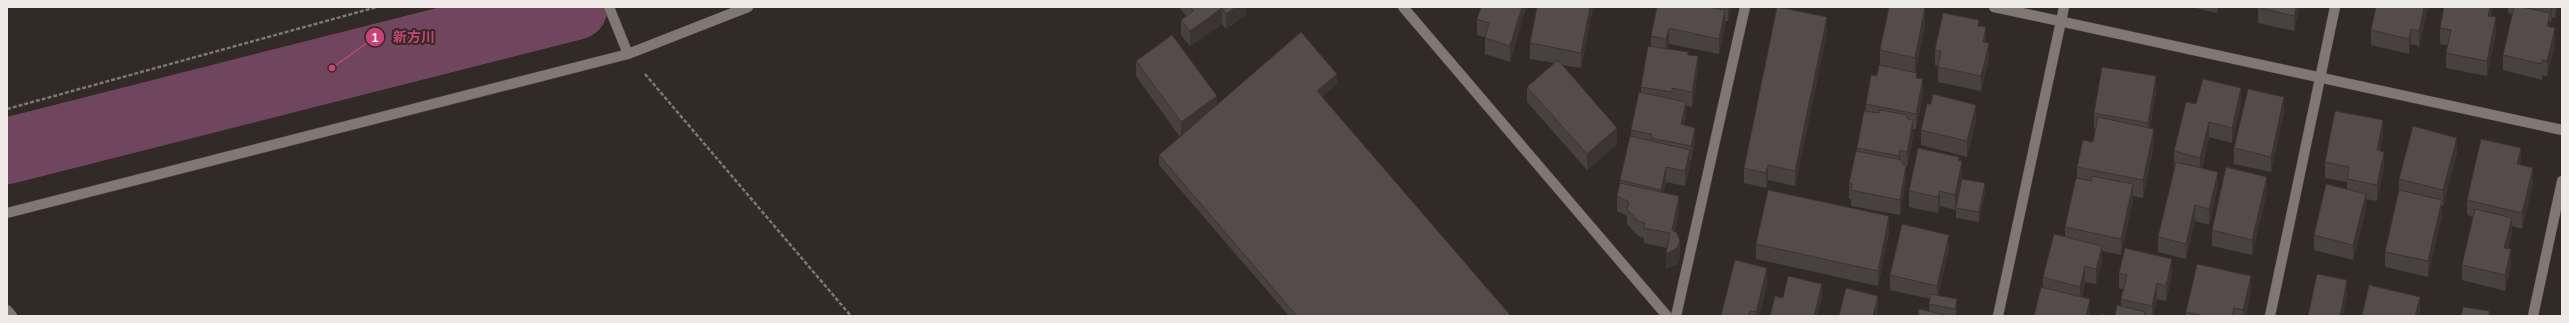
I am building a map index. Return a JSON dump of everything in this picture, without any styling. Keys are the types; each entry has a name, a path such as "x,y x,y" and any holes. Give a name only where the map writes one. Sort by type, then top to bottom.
{"street":[{"path":"609,7 628,54"},
{"path":"7,213 628,54 748,7"},
{"path":"1403,7 1667,316"},
{"path":"1676,316 1745,7"},
{"path":"1994,7 2562,130"},
{"path":"1998,316 2064,7"},
{"path":"2270,316 2335,7"},
{"path":"2533,316 2562,181"},
{"path":"7,310 12,316"}],"path":[{"path":"7,109 377,7"},
{"path":"628,54 852,316"}],"building":[{"path":"1190,7 1236,7 1226,14 1222,8 1190,31 1181,20 1193,11"},
{"path":"1481,7 1522,7 1510,46 1485,38 1489,23 1477,19"},
{"path":"1537,7 1590,7 1581,53 1530,43"},
{"path":"1657,7 1709,7 1725,10 1719,39 1669,28 1666,39 1651,36"},
{"path":"1777,7 1827,17 1795,171 1768,165 1766,173 1744,168"},
{"path":"1889,7 1925,7 1915,58 1880,50"},
{"path":"2258,7 2296,7 2294,16"},
{"path":"2376,7 2424,7 2419,31 2411,29 2409,39 2371,30"},
{"path":"2444,7 2490,7 2488,16 2496,17 2487,61 2446,53 2451,30 2440,28"},
{"path":"2514,7 2522,7 2550,13 2547,26 2555,28 2547,61 2542,60 2542,64 2503,55"},
{"path":"1943,13 1979,20 1978,26 1986,27 1983,42 1989,43 1981,76 1938,67 1941,51 1935,50"},
{"path":"1301,32 1337,74 1317,91 1511,316 1297,316 1159,155"},
{"path":"1172,35 1217,96 1181,122 1136,61"},
{"path":"1648,46 1688,52 1688,55 1698,56 1692,92 1672,88 1672,92 1641,87"},
{"path":"1558,60 1617,128 1587,154 1527,87"},
{"path":"1879,65 1917,73 1916,78 1923,79 1916,114 1866,104 1871,75 1877,76"},
{"path":"2102,67 2156,76 2148,123 2094,113"},
{"path":"2203,79 2241,88 2232,128 2209,122 2200,158 2174,151 2186,102 2196,104"},
{"path":"2248,89 2284,97 2271,157 2234,148"},
{"path":"1639,92 1686,102 1681,124 1695,128 1691,146 1651,138 1651,134 1631,130"},
{"path":"1933,94 1976,105 1967,141 1921,130 1927,104 1931,104"},
{"path":"1880,110 1907,115 1907,119 1913,120 1907,152 1900,150 1899,156 1857,148 1864,111 1879,113"},
{"path":"2335,111 2383,120 2377,150 2384,152 2377,185 2347,179 2349,167 2325,162"},
{"path":"2098,117 2154,129 2143,180 2077,167 2083,140 2093,142"},
{"path":"2413,126 2457,138 2443,190 2399,179"},
{"path":"1630,136 1690,150 1685,171 1666,167 1661,190 1620,180"},
{"path":"2481,139 2521,148 2517,164 2533,168 2522,213 2467,200"},
{"path":"1918,148 1959,157 1958,160 1962,161 1955,195 1940,191 1938,197 1909,191"},
{"path":"1856,151 1902,160 1902,164 1906,165 1900,200 1851,190 1852,184 1849,183"},
{"path":"2176,162 2218,172 2209,209 2195,205 2186,244 2158,237"},
{"path":"2226,167 2267,177 2252,240 2212,230"},
{"path":"2092,176 2133,184 2121,239 2065,227 2076,178 2091,181"},
{"path":"1962,179 1985,183 1979,212 1956,208"},
{"path":"1620,183 1679,196 1672,230 1677,233 1680,241 1677,248 1666,254 1670,233 1644,228 1645,223 1638,221 1627,209 1629,202 1617,196"},
{"path":"2326,184 2366,194 2353,245 2314,235"},
{"path":"1768,190 1889,216 1878,271 1756,244"},
{"path":"2399,190 2442,200 2428,261 2385,252"},
{"path":"2475,209 2512,218 2504,248 2511,249 2505,275 2462,265"},
{"path":"1902,224 1949,235 1937,286 1890,275"},
{"path":"2054,234 2102,246 2096,269 2085,266 2080,287 2043,277"},
{"path":"2125,248 2172,259 2166,286 2157,283 2152,306 2121,299 2127,275 2119,273"},
{"path":"1735,260 1767,268 1756,312 1750,311 1749,316 1721,316"},
{"path":"2197,264 2251,276 2243,310 2234,308 2232,316 2204,316 2186,312"},
{"path":"2317,274 2347,280 2340,316 2308,316"},
{"path":"1788,276 1822,284 1814,316 1770,316 1775,296 1783,298"},
{"path":"2369,285 2420,297 2415,316 2362,316"},
{"path":"2041,287 2090,299 2086,316 2034,316"},
{"path":"1846,288 1878,296 1873,316 1839,316"},
{"path":"1931,294 1957,299 1955,309 1929,304"},
{"path":"2117,305 2145,312 2144,316 2115,316"},
{"path":"2463,307 2489,311 2489,316 2461,316"},
{"path":"1919,309 1945,315 1945,316 1918,316"}],"waterway":[{"path":"7,151 575,7"}],"place":[{"name":"新方川","path":"332,68"}]}
